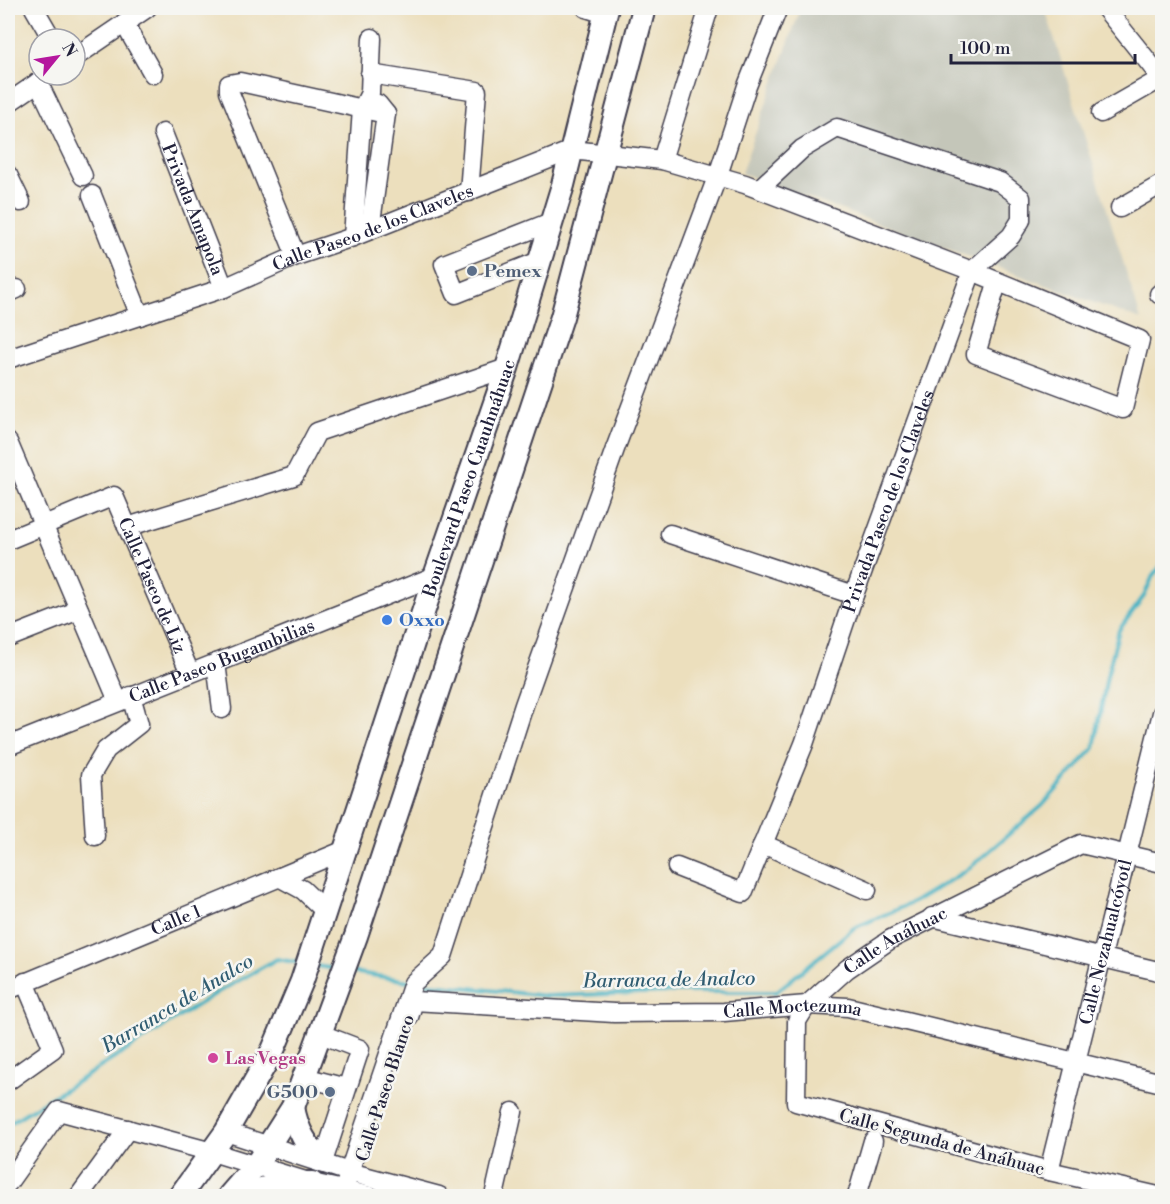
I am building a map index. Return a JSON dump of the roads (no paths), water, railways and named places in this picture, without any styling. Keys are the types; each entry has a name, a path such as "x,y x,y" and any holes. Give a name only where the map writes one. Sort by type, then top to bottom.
{"main road":[{"name":"Boulevard Paseo Cuauhnáhuac","path":"229,1197 256,1165 293,1107 356,936 562,317 644,8"},
{"name":"Boulevard Paseo Cuauhnáhuac","path":"180,1197 226,1132 273,1050 302,981 435,576 507,368 572,150 599,10"},
{"path":"563,184 580,192 584,199 586,228"},
{"path":"293,1107 302,1138 323,1162"},
{"path":"244,1197 255,1190 283,1183 312,1183"}],"street":[{"path":"34,8 45,27"},
{"path":"87,48 127,16 147,8"},
{"path":"662,160 709,8"},
{"path":"348,1183 413,982 443,956 524,705 615,449 717,176 747,86 778,8"},
{"path":"1101,113 1162,78 1106,8"},
{"path":"127,16 153,74"},
{"path":"353,237 372,38"},
{"path":"370,74 477,91 469,192"},
{"path":"296,256 229,92 229,84 240,82 366,101 386,114 370,229"},
{"path":"8,103 32,87"},
{"path":"47,87 83,176"},
{"path":"752,186 802,149 837,128 1000,182 1021,198 1021,220 1011,236 972,271"},
{"name":"Privada Amapola","path":"163,133 224,288"},
{"name":"Calle Paseo de los Claveles","path":"8,359 224,288 296,256 353,237 572,150 662,160 752,186"},
{"path":"8,176 21,202"},
{"path":"1120,208 1162,184"},
{"path":"752,186 972,271 1140,340 1123,409 976,354 997,283"},
{"path":"92,195 140,316"},
{"path":"539,261 456,294 444,264 551,222"},
{"name":"Privada Paseo de los Claveles","path":"677,867 743,893 804,744 854,595 972,271"},
{"path":"127,527 294,476 317,432 507,368"},
{"path":"8,446 79,610 139,724 106,750 91,775 95,836"},
{"name":"Calle Paseo de Liz","path":"43,526 114,496 190,673"},
{"path":"8,540 43,526"},
{"path":"670,534 854,595"},
{"name":"Calle Paseo Bugambilias","path":"8,746 435,576"},
{"path":"8,638 79,610"},
{"path":"216,663 227,702"},
{"name":"Calle Nezahualcóyotl","path":"1049,1171 1128,854 1158,753 1162,713"},
{"path":"763,844 867,890"},
{"name":"Calle Anáhuac","path":"796,1102 797,1021 807,1005 847,969 891,939 932,917 1081,844 1128,854"},
{"name":"Calle 1","path":"8,990 345,850"},
{"path":"1128,854 1162,863"},
{"path":"279,877 303,890 323,916"},
{"path":"932,917 1162,972"},
{"path":"8,1081 53,1049 25,982"},
{"name":"Calle Moctezuma","path":"414,1001 614,1013 723,1012 807,1005 848,1007 1162,1083"},
{"name":"Calle Paseo Blanco","path":"348,1183 414,1001"},
{"path":"321,1034 360,1049 323,1162"},
{"path":"304,1077 346,1088"},
{"name":"Calle Segunda de Anáhuac","path":"796,1102 1049,1171 1158,1197"},
{"path":"8,1183 58,1111 212,1152 312,1183 348,1183 439,1197"},
{"path":"494,1197 513,1112"},
{"path":"79,1197 128,1129"},
{"path":"226,1132 323,1162 348,1183 370,1197"},
{"path":"857,1197 873,1141"}],"waterway":[{"name":"Barranca de Analco","path":"423,983 547,996 670,992 776,992 854,928 914,902 967,870 1042,806 1094,748 1107,676 1119,630 1144,596 1152,578 1162,564"},
{"name":"Barranca de Analco","path":"8,1124 218,992 277,959 300,963"},
{"name":"Barranca de Analco","path":"316,966 336,969"},
{"name":"Barranca de Analco","path":"352,972 409,981"}],"place":[{"name":"Pemex","path":"472,271"},
{"name":"Oxxo","path":"387,620"},
{"name":"Las Vegas","path":"213,1058"},
{"name":"G500","path":"330,1092"}]}
